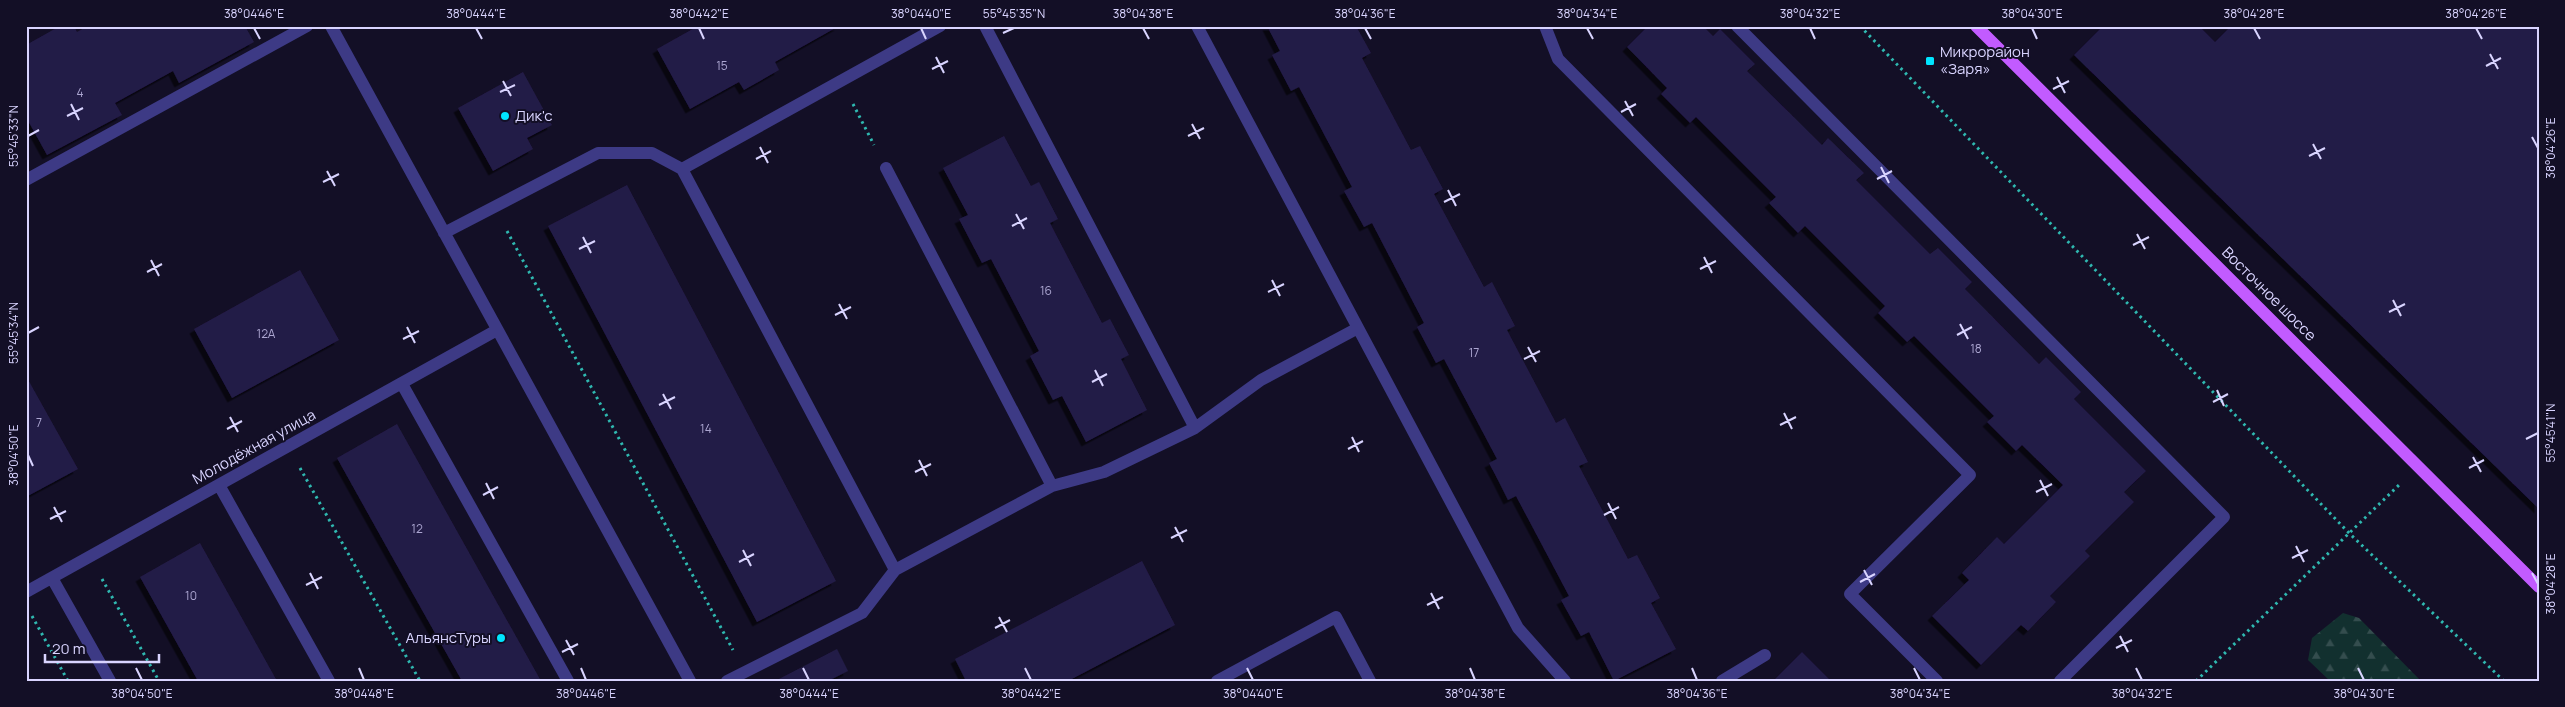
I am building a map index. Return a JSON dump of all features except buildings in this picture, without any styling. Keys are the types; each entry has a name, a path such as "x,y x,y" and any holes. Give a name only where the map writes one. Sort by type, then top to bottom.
{"main road":[{"name":"Восточное шоссе","path":"1976,26 2419,465 2539,587"}],"street":[{"path":"26,180 307,26"},
{"path":"330,26 690,681"},
{"path":"682,169 940,26"},
{"path":"985,26 1194,428"},
{"path":"1197,26 1518,628 1564,681"},
{"path":"1545,26 1558,60 1970,475 1850,594 1937,681"},
{"path":"1737,26 2224,517 2060,681"},
{"path":"444,232 598,153 652,154 682,169 895,570"},
{"path":"886,168 1052,486"},
{"path":"727,681 862,614 895,570 1052,486 1104,472 1194,428 1261,380 1358,328"},
{"name":"Молодёжная улица","path":"26,592 497,330"},
{"path":"402,384 568,681"},
{"path":"219,485 329,681"},
{"path":"52,578 110,681"},
{"path":"1217,681 1336,617 1370,681"},
{"path":"1722,681 1765,655"}],"path":[{"path":"1860,26 2351,533 2504,681"},
{"path":"841,81 886,168"},
{"path":"493,206 745,672"},
{"path":"288,447 420,681"},
{"path":"2196,681 2261,616 2351,533 2419,465"},
{"path":"90,557 159,681"},
{"path":"31,614 68,681"}],"green space":[{"path":"2343,613 2359,618 2421,681 2330,681 2308,660 2312,638"}],"place":[{"name":"Микрорайон «Заря»","path":"1930,61"},
{"name":"Дик'с","path":"505,116"},
{"name":"АльянсТуры","path":"501,638"}]}
